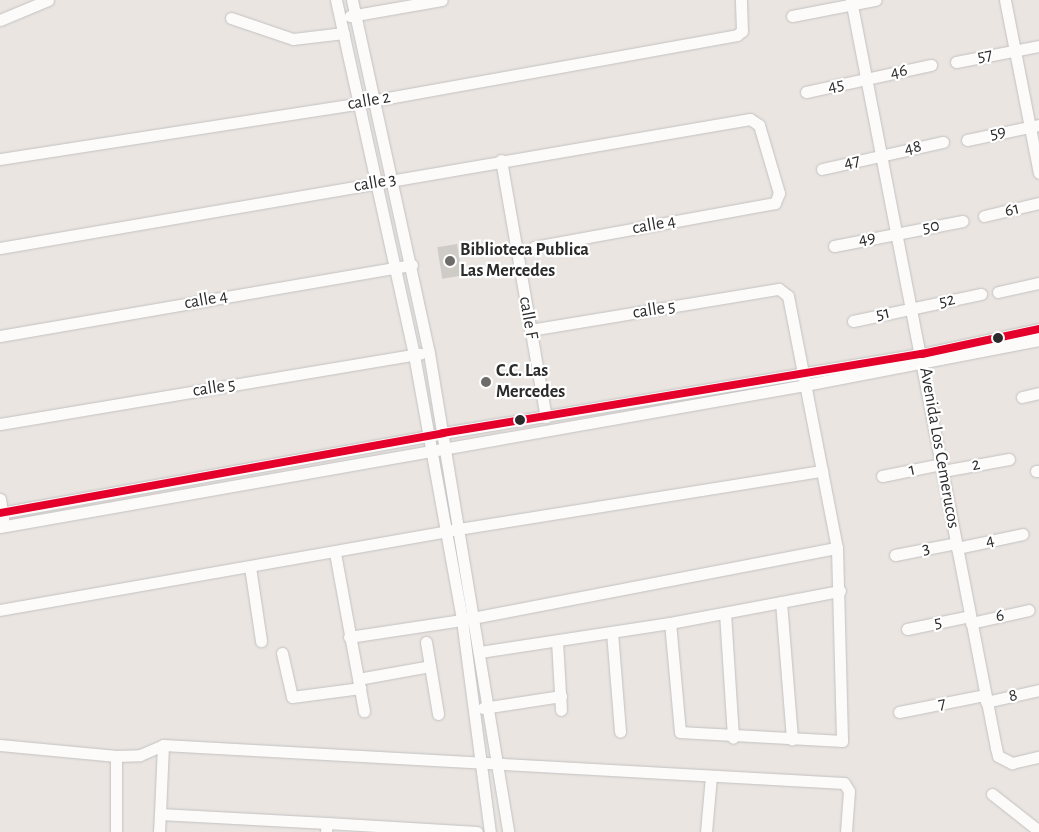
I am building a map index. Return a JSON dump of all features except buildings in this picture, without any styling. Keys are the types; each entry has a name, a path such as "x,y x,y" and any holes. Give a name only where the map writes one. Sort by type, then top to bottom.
{"street":[{"path":"0,20 48,0"},
{"path":"336,0 378,182 414,355 462,620 490,832"},
{"path":"352,0 412,264 429,353 475,617 508,832"},
{"path":"340,17 442,0"},
{"name":"calle 2","path":"0,159 360,103 737,35 742,31 741,0"},
{"path":"792,16 851,2 875,0"},
{"path":"1005,0 1015,51 1034,126 1039,173"},
{"name":"Avenida Los Cemerucos","path":"851,2 899,233 970,619 996,748 998,756 1012,763 1039,757"},
{"path":"231,18 293,39 344,33"},
{"name":"57","path":"956,62 1039,46"},
{"name":"46","path":"867,79 931,65"},
{"name":"45","path":"806,92 867,79"},
{"name":"calle 3","path":"0,248 501,160 750,119 759,125 780,193 775,202"},
{"name":"59","path":"967,140 1034,126"},
{"name":"48","path":"883,155 943,142"},
{"name":"47","path":"822,169 883,155"},
{"name":"calle F","path":"501,160 546,417"},
{"name":"calle 4","path":"534,247 775,202"},
{"name":"61","path":"984,216 1039,203"},
{"name":"50","path":"899,233 962,220"},
{"name":"49","path":"834,246 899,233"},
{"name":"calle 4","path":"0,336 412,264"},
{"path":"998,292 1039,283"},
{"name":"calle 5","path":"530,330 779,289 788,296 804,380"},
{"name":"52","path":"913,308 981,294"},
{"name":"51","path":"853,321 913,308"},
{"path":"923,359 1039,329"},
{"path":"0,499 2,526 804,380 1039,340"},
{"name":"calle 5","path":"0,424 429,353"},
{"path":"1,513 443,433 804,380"},
{"path":"670,623 680,732 733,738 838,743 844,737 837,548 804,380"},
{"path":"1022,397 1039,393"},
{"name":"2","path":"942,468 1009,459"},
{"name":"1","path":"882,476 942,468"},
{"path":"0,610 336,553 446,531 822,471"},
{"name":"4","path":"957,546 1023,534"},
{"name":"3","path":"895,555 957,546"},
{"path":"349,637 462,620 837,548"},
{"path":"336,553 349,637 364,711"},
{"path":"250,568 261,641"},
{"path":"480,652 670,623 840,591"},
{"path":"781,602 792,740"},
{"name":"6","path":"970,619 1029,610"},
{"path":"725,613 733,738"},
{"name":"5","path":"906,629 970,619"},
{"path":"612,632 620,732"},
{"path":"556,641 561,710"},
{"path":"426,642 438,714"},
{"path":"282,652 292,697 430,666"},
{"name":"8","path":"985,698 1039,690"},
{"path":"474,710 561,696"},
{"name":"7","path":"899,712 985,698"},
{"path":"0,745 116,756 140,755 163,745 844,783 849,791 846,832"},
{"path":"159,832 163,745"},
{"path":"116,756 116,832"},
{"path":"706,832 711,776"},
{"path":"992,794 1039,831"},
{"path":"160,814 326,827 477,832"}],"transit line":[{"path":"0,513 443,433 922,354 1039,329"}],"place":[{"name":"Biblioteca Publica Las Mercedes","path":"450,261"},
{"name":"C.C. Las Mercedes","path":"486,382"}]}
